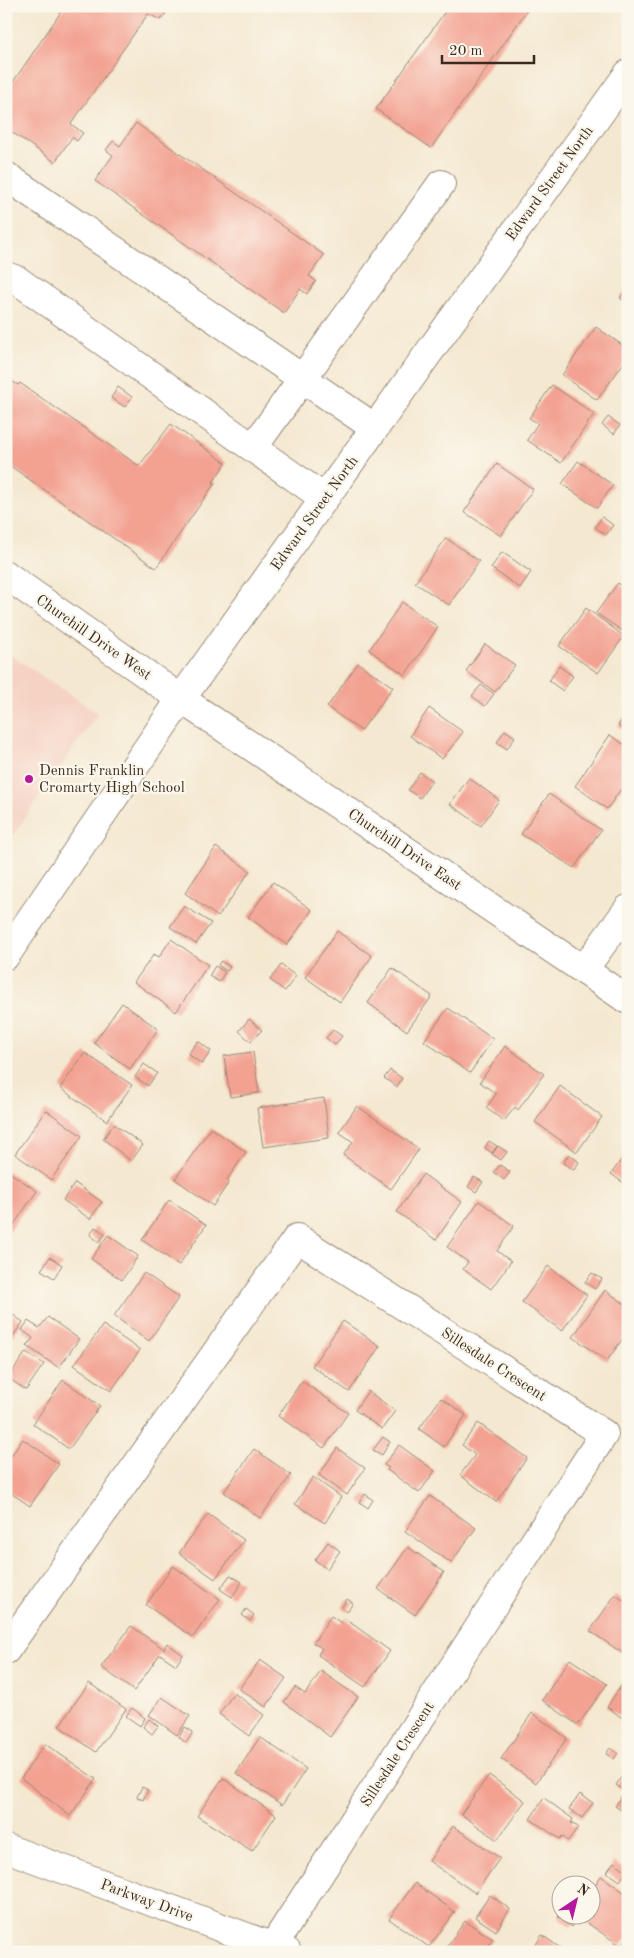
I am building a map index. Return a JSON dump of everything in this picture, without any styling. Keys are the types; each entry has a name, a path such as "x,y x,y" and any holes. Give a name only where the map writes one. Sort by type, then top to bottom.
{"street":[{"name":"Edward Street North","path":"6,955 181,699 628,74"},
{"path":"6,176 375,428"},
{"path":"253,448 441,184"},
{"path":"6,276 17,280 324,498"},
{"name":"Churchill Drive West","path":"6,575 181,699"},
{"name":"Churchill Drive East","path":"181,699 628,1000"},
{"path":"584,969 628,909"},
{"name":"Sillesdale Crescent","path":"6,1650 296,1238 604,1434 280,1949"},
{"name":"Parkway Drive","path":"6,1848 280,1949"}],"shaded area":[{"name":"Dennis Franklin Cromarty High School","path":"6,652 98,713 6,845"}],"building":[{"path":"65,6 163,6 161,9 166,13 161,20 148,14 71,124 83,133 77,141 72,137 55,162 6,128 6,78 13,82"},
{"path":"449,6 530,6 431,148 376,109"},
{"path":"136,123 324,255 309,276 316,281 307,294 300,289 284,313 95,181 113,155 106,150 113,141 120,146"},
{"path":"628,287 628,303 620,298"},
{"path":"596,327 628,349 628,357 597,400 562,375"},
{"path":"6,377 18,385 20,383 139,466 171,424 226,463 213,482 215,483 156,568 6,463"},
{"path":"552,385 594,414 561,463 527,440 538,423 529,418"},
{"path":"118,387 132,397 125,407 111,398"},
{"path":"608,417 620,425 614,434 602,425"},
{"path":"578,461 613,485 597,508 562,484"},
{"path":"497,464 533,489 501,536 464,512"},
{"path":"602,517 613,525 606,535 595,527"},
{"path":"446,538 479,561 449,605 415,583"},
{"path":"502,552 531,572 520,588 491,568"},
{"path":"618,583 628,591 628,635 596,613"},
{"path":"402,602 438,627 405,675 369,650"},
{"path":"586,608 624,636 598,673 559,646"},
{"path":"485,644 515,665 495,692 466,671"},
{"path":"358,663 393,687 361,731 327,707"},
{"path":"559,666 573,676 563,691 549,681"},
{"path":"481,685 494,694 485,706 472,696"},
{"path":"429,708 463,732 442,759 410,736"},
{"path":"628,711 628,733 618,726"},
{"path":"505,730 515,737 507,749 497,742"},
{"path":"610,735 628,747 628,791 626,792 621,789 607,809 575,786"},
{"path":"420,772 432,781 420,798 408,790"},
{"path":"469,778 499,800 481,826 450,804"},
{"path":"549,794 601,830 574,868 521,834"},
{"path":"216,847 250,871 218,917 185,893"},
{"path":"273,882 312,910 287,945 248,917"},
{"path":"184,906 211,923 196,944 170,927"},
{"path":"337,931 372,956 340,1002 305,977"},
{"path":"171,939 208,965 176,1012 134,982 154,954 159,957"},
{"path":"221,961 230,967 227,971 218,965"},
{"path":"281,965 296,976 285,991 270,980"},
{"path":"215,966 225,972 219,982 209,976"},
{"path":"392,968 432,996 407,1031 368,1003"},
{"path":"122,1003 158,1029 130,1069 94,1043"},
{"path":"448,1008 493,1039 470,1073 424,1041"},
{"path":"249,1019 262,1030 251,1042 239,1031"},
{"path":"333,1030 342,1036 335,1045 326,1038"},
{"path":"198,1041 211,1051 202,1064 188,1054"},
{"path":"505,1046 544,1074 518,1110 515,1107 504,1121 486,1108 496,1094 480,1082"},
{"path":"253,1052 259,1093 230,1097 224,1056"},
{"path":"85,1053 132,1085 107,1121 60,1088"},
{"path":"144,1064 157,1073 148,1086 135,1077"},
{"path":"390,1070 402,1078 397,1087 384,1078"},
{"path":"560,1086 602,1117 577,1152 535,1122"},
{"path":"324,1098 329,1138 263,1147 257,1108"},
{"path":"357,1106 419,1149 391,1189 343,1155 353,1142 339,1132"},
{"path":"46,1110 82,1136 51,1180 15,1154"},
{"path":"114,1124 143,1145 131,1161 103,1139"},
{"path":"211,1128 246,1152 227,1180 229,1182 213,1206 175,1179"},
{"path":"489,1141 497,1146 492,1153 485,1148"},
{"path":"498,1146 507,1152 501,1160 492,1154"},
{"path":"628,1151 628,1186 611,1174"},
{"path":"569,1154 579,1162 574,1170 563,1163"},
{"path":"500,1165 510,1172 504,1180 494,1172"},
{"path":"6,1170 37,1191 6,1236"},
{"path":"423,1174 462,1202 436,1240 397,1212"},
{"path":"474,1177 483,1182 476,1192 468,1187"},
{"path":"75,1183 102,1202 90,1219 63,1200"},
{"path":"169,1200 206,1225 179,1265 142,1240"},
{"path":"479,1201 514,1226 497,1251 511,1261 491,1289 463,1269 468,1262 447,1247"},
{"path":"95,1227 105,1234 99,1242 90,1235"},
{"path":"108,1235 138,1256 122,1280 91,1259"},
{"path":"50,1257 62,1265 54,1278 41,1270"},
{"path":"548,1266 587,1295 562,1331 522,1302"},
{"path":"144,1273 179,1297 149,1341 114,1316"},
{"path":"592,1273 602,1279 595,1289 585,1282"},
{"path":"605,1290 628,1306 628,1331 607,1361 573,1337"},
{"path":"6,1310 23,1322 13,1336 6,1331"},
{"path":"48,1317 79,1339 59,1368 27,1346 33,1338 22,1330 28,1321 39,1328"},
{"path":"343,1321 380,1346 349,1392 312,1366"},
{"path":"103,1325 140,1350 111,1391 74,1365"},
{"path":"26,1352 44,1364 26,1390 8,1378"},
{"path":"63,1380 100,1406 69,1449 33,1424"},
{"path":"302,1381 348,1413 324,1448 278,1416"},
{"path":"368,1391 395,1411 382,1429 355,1410"},
{"path":"441,1398 466,1415 444,1447 419,1429"},
{"path":"478,1423 527,1458 496,1502 460,1475 475,1455 462,1445"},
{"path":"383,1437 390,1442 382,1455 373,1450"},
{"path":"23,1439 59,1464 30,1506 6,1490 6,1463"},
{"path":"399,1445 435,1471 419,1493 387,1470 389,1468 384,1465"},
{"path":"337,1448 365,1468 347,1495 319,1475"},
{"path":"254,1449 291,1475 260,1518 224,1492"},
{"path":"313,1477 341,1497 325,1523 295,1504"},
{"path":"365,1494 373,1500 368,1508 359,1502"},
{"path":"430,1496 476,1528 451,1563 405,1531"},
{"path":"208,1514 244,1540 215,1579 179,1553"},
{"path":"328,1542 340,1551 327,1569 315,1560"},
{"path":"408,1547 444,1572 415,1615 378,1589"},
{"path":"173,1566 220,1599 193,1637 146,1605"},
{"path":"230,1575 242,1582 232,1597 220,1589"},
{"path":"615,1595 628,1603 628,1657 590,1631"},
{"path":"347,1599 353,1603 347,1612 341,1608"},
{"path":"246,1609 254,1615 250,1621 242,1615"},
{"path":"331,1616 341,1623 344,1618 390,1651 365,1687 318,1655 322,1648 313,1643"},
{"path":"131,1626 164,1649 167,1643 183,1655 176,1665 160,1654 134,1691 101,1667"},
{"path":"570,1659 607,1684 578,1725 542,1700"},
{"path":"260,1660 286,1678 266,1707 239,1689"},
{"path":"321,1671 358,1697 330,1737 284,1702 295,1687 305,1694"},
{"path":"624,1681 628,1684 628,1722 607,1707"},
{"path":"89,1683 126,1709 96,1752 59,1726"},
{"path":"234,1693 264,1715 249,1736 219,1714"},
{"path":"162,1697 190,1716 177,1735 149,1715"},
{"path":"132,1708 145,1718 140,1726 126,1716"},
{"path":"532,1713 567,1738 536,1783 501,1759"},
{"path":"149,1719 158,1726 152,1734 143,1727"},
{"path":"185,1727 193,1732 186,1743 179,1737"},
{"path":"260,1737 306,1769 282,1805 236,1773"},
{"path":"45,1744 96,1779 70,1816 21,1778"},
{"path":"610,1748 618,1753 614,1759 606,1754"},
{"path":"489,1775 525,1801 497,1840 461,1814"},
{"path":"622,1776 628,1780 628,1786 624,1791 616,1785"},
{"path":"223,1778 276,1815 252,1851 197,1816"},
{"path":"142,1787 148,1790 143,1800 137,1797"},
{"path":"628,1787 628,1815 615,1806"},
{"path":"580,1794 593,1803 582,1818 569,1809"},
{"path":"544,1798 573,1819 571,1823 578,1827 568,1841 562,1836 560,1839 530,1819"},
{"path":"453,1826 500,1858 475,1893 429,1861"},
{"path":"614,1862 627,1871 620,1881 607,1872"},
{"path":"602,1877 628,1895 628,1937 621,1946 592,1926 602,1926"},
{"path":"415,1883 455,1912 429,1947 389,1919"},
{"path":"490,1895 510,1909 496,1931 475,1917"},
{"path":"465,1921 493,1939 484,1952 443,1952"},
{"path":"542,1935 566,1952 531,1952"}],"place":[{"name":"Dennis Franklin Cromarty High School","path":"29,779"}]}
